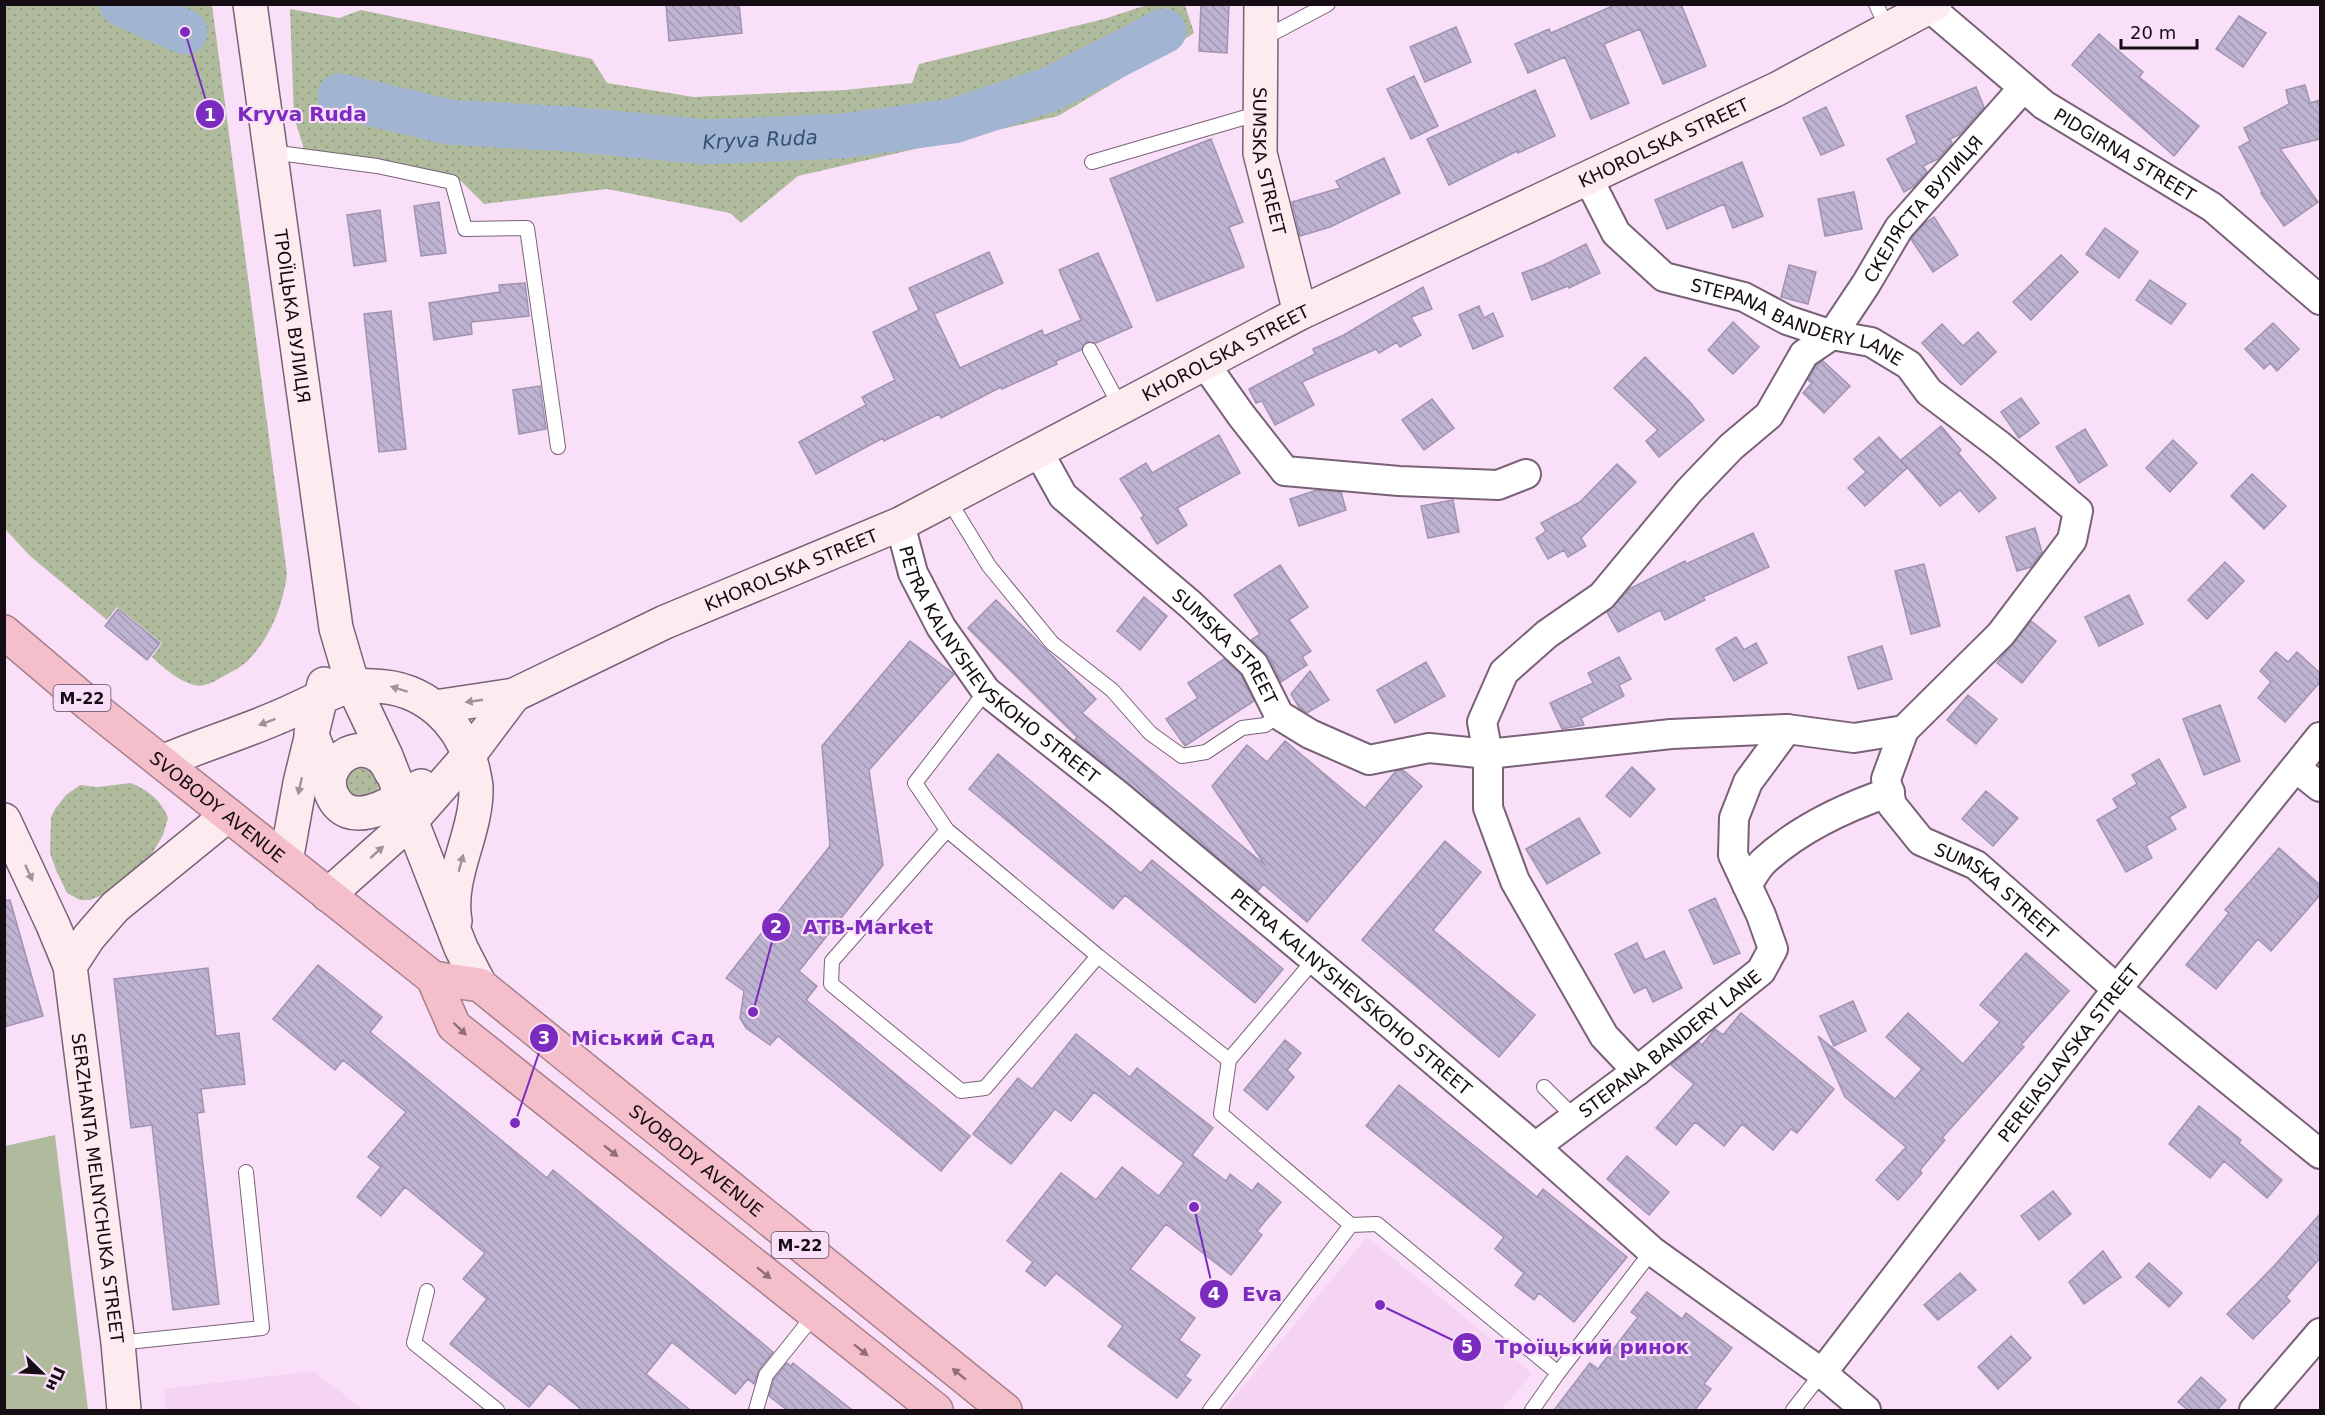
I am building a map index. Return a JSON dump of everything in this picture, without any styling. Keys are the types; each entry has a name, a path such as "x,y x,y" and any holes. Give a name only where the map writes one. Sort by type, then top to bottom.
{"highway":[{"name":"SVOBODY AVENUE","path":"4,632 90,705 433,978 454,1026 936,1410"},
{"name":"SVOBODY AVENUE","path":"433,978 480,985 1005,1410"}],"street":[{"name":"ТРОЇЦЬКА ВУЛИЦЯ","path":"250,4 336,627"},
{"name":"SUMSKA STREET","path":"1261,4 1260,153 1300,314"},
{"name":"KHOROLSKA STREET","path":"514,695 665,622 900,524 1300,314 1777,89 1882,16 1932,6"},
{"name":"PIDGIRNA STREET","path":"1932,6 2044,105 2212,207 2320,300"},
{"name":"СКЕЛЯСТА ВУЛИЦЯ","path":"1832,335 1899,228 2023,88"},
{"name":"STEPANA BANDERY LANE","path":"1588,178 1616,233 1664,278 1744,297 1787,320 1832,335 1871,342 1909,365 1929,392 1999,445 2078,511 2072,540 2001,634 1904,730"},
{"path":"1637,1071 1604,1036 1515,881 1488,808 1488,754 1482,722 1504,672 1547,634 1602,596 1689,491 1731,447 1769,415 1804,354 1832,335"},
{"path":"1205,364 1285,471 1399,481 1498,485 1526,474"},
{"name":"SUMSKA STREET","path":"1038,452 1063,496 1191,605 1254,665 1279,715 1310,734 1369,760 1429,748 1488,754 1671,735 1787,729 1854,738 1904,730"},
{"name":"PETRA KALNYSHEVSKOHO STREET","path":"900,524 913,573 941,627 986,691 1119,796 1535,1147 1652,1251 1822,1373 1866,1410"},
{"path":"336,627 353,686 395,801 480,985"},
{"path":"286,861 311,733 336,627"},
{"path":"162,762 211,741 276,719 353,686 388,686 407,691 435,707 455,727 470,755 477,786 473,820 456,882 452,907 458,941"},
{"path":"435,707 514,695"},
{"path":"311,733 329,780 331,792 341,807 358,814 395,801 470,755 514,695"},
{"name":"STEPANA BANDERY LANE","path":"1535,1147 1637,1071 1761,970 1773,949 1733,855 1734,818 1748,782 1787,729"},
{"path":"1747,885 1762,863 1788,843 1854,805 1890,792 1887,779 1904,730"},
{"name":"PEREIASLAVSKA STREET","path":"1822,1373 2117,989 2320,737"},
{"path":"329,780 333,766 350,752 357,750 372,752 379,755 395,801"},
{"path":"2296,768 2320,787"},
{"name":"SUMSKA STREET","path":"1890,792 1892,805 1921,841 1976,865 2117,989 2320,1154"},
{"path":"328,895 395,801"},
{"path":"70,966 89,937 114,907 228,815"},
{"name":"SERZHANTA MELNYCHUKA STREET","path":"4,820 70,966 118,1343 124,1410"},
{"path":"2253,1410 2320,1333"}],"lane":[{"path":"1260,40 1328,4"},
{"path":"1092,162 1260,113"},
{"path":"271,152 377,166 452,182 465,229 526,228 558,447"},
{"path":"1089,350 1121,408"},
{"path":"948,499 989,566 1053,644 1112,690 1150,733 1182,756 1206,752 1242,728 1265,725 1279,715"},
{"path":"986,691 915,783 947,830 1098,956 1228,1060"},
{"path":"947,830 832,961 831,984 857,1006 961,1091 985,1088 1098,956"},
{"path":"1314,960 1228,1060 1221,1114 1351,1225 1377,1224 1558,1374"},
{"path":"1544,1087 1575,1118"},
{"path":"118,1343 262,1328 246,1172"},
{"path":"1210,1410 1351,1225"},
{"path":"1532,1410 1652,1251"},
{"path":"427,1291 414,1343 497,1410"},
{"path":"756,1410 766,1375 815,1314"},
{"path":"1792,1410 1822,1373"}],"shaded area":[{"path":"1367,1237 1532,1373 1501,1410 1224,1410"},
{"path":"313,1371 364,1410 166,1410 164,1389"}],"green space":[{"path":"5,4 212,5 287,574 278,611 261,645 242,666 206,685 198,686 188,683 166,669 152,657 162,643 117,607 107,620 30,556 5,529"},
{"path":"1147,5 1185,5 1194,33 1058,116 798,176 741,223 730,213 607,189 484,204 458,178 304,149 294,117 290,9 339,18 361,10 592,59 607,83 694,97 845,90 912,83 919,64 1104,19"},
{"path":"359,767 373,772 379,785 378,792 354,803 342,779 352,769"},
{"path":"131,783 148,792 162,806 168,818 163,835 149,859 107,893 90,900 80,900 67,893 50,853 51,817 66,795 80,785 98,787"},
{"path":"55,1135 88,1410 5,1410 5,1146"}],"building":[{"path":"666,4 739,4 742,33 669,41"},
{"path":"1201,4 1229,4 1227,53 1199,51"},
{"path":"1617,4 1681,4 1706,66 1663,84 1640,29 1604,44 1629,103 1591,119 1565,57 1528,73 1515,44 1549,29 1551,33"},
{"path":"2239,16 2266,33 2243,67 2216,49"},
{"path":"1456,27 1471,62 1425,82 1410,47"},
{"path":"2099,34 2143,72 2139,77 2199,126 2174,156 2072,65"},
{"path":"1414,76 1438,126 1411,139 1387,89"},
{"path":"2305,85 2310,103 2320,100 2320,139 2280,149 2318,202 2284,226 2261,193 2239,147 2250,141 2244,128 2289,104 2286,90"},
{"path":"1976,87 1984,107 1959,135 1950,139 1952,143 1938,159 1923,166 1927,172 1913,187 1904,192 1887,159 1917,143 1906,116"},
{"path":"1535,90 1555,136 1518,153 1517,151 1449,185 1427,139"},
{"path":"1826,107 1844,145 1821,155 1803,118"},
{"path":"1211,139 1243,222 1229,227 1244,267 1157,301 1110,179"},
{"path":"1384,158 1400,193 1330,227 1300,236 1292,202 1340,188 1336,181"},
{"path":"1742,162 1763,216 1733,228 1724,204 1667,229 1655,200"},
{"path":"1854,192 1862,229 1825,236 1818,199"},
{"path":"439,202 446,253 421,256 414,206"},
{"path":"380,210 386,261 354,266 347,215"},
{"path":"1934,217 1958,255 1933,272 1911,239 1925,223"},
{"path":"2105,228 2138,252 2119,278 2086,254"},
{"path":"1586,244 1600,273 1569,288 1568,286 1532,300 1522,273"},
{"path":"989,252 1003,283 934,314 960,368 1042,330 1044,336 1081,320 1059,270 1098,253 1132,327 1096,343 1086,342 1081,350 1056,361 1057,364 1002,389 1001,387 941,418 939,414 884,441 883,438 816,474 799,442 866,405 862,397 895,380 873,332 919,310 909,288"},
{"path":"2061,255 2078,272 2031,320 2013,302"},
{"path":"1789,265 1816,272 1808,304 1781,297"},
{"path":"2150,280 2186,304 2171,324 2136,300"},
{"path":"525,283 529,316 471,322 472,334 434,340 429,303 500,292 499,285"},
{"path":"1423,287 1432,309 1411,317 1421,335 1400,347 1397,342 1379,353 1376,349 1302,382 1314,405 1275,425 1262,401 1256,403 1249,389 1315,354 1313,349 1344,335"},
{"path":"1479,306 1484,318 1493,313 1503,336 1473,349 1459,315"},
{"path":"391,311 406,449 379,452 364,314"},
{"path":"1733,322 1759,347 1733,374 1708,350"},
{"path":"2273,323 2299,349 2277,371 2270,363 2264,369 2245,349"},
{"path":"1942,324 1963,346 1978,332 1996,352 1961,385 1922,343"},
{"path":"1645,357 1690,402 1704,420 1659,457 1646,441 1658,430 1614,388"},
{"path":"1823,361 1850,386 1824,413 1803,393 1812,383 1808,380 1816,366"},
{"path":"540,386 546,429 519,434 513,390"},
{"path":"2021,398 2039,423 2019,438 2001,412"},
{"path":"1432,399 1454,428 1424,450 1402,420"},
{"path":"1941,426 1961,450 1958,453 1996,498 1979,512 1960,490 1940,506 1901,460"},
{"path":"2085,429 2107,465 2079,483 2056,447"},
{"path":"1219,435 1240,473 1177,508 1187,525 1157,544 1141,518 1144,516 1120,479 1146,463 1152,473"},
{"path":"1879,437 1907,468 1865,506 1848,488 1866,472 1854,459"},
{"path":"2173,440 2197,463 2170,492 2146,468"},
{"path":"1617,464 1636,482 1581,538 1586,546 1568,557 1564,550 1548,559 1536,538 1546,531 1541,523 1580,502"},
{"path":"2252,474 2286,506 2264,529 2231,496"},
{"path":"1317,490 1341,492 1346,510 1299,526 1290,499"},
{"path":"1453,500 1459,532 1428,538 1421,506"},
{"path":"2035,528 2042,552 2031,567 2017,571 2006,537"},
{"path":"1753,533 1769,567 1703,597 1705,600 1665,620 1660,610 1618,632 1607,612 1629,589 1685,561 1686,564"},
{"path":"2225,562 2244,581 2207,619 2188,600"},
{"path":"1924,564 1940,626 1911,634 1895,571"},
{"path":"1280,565 1308,607 1289,620 1311,651 1302,657 1307,665 1281,682 1269,657 1251,640 1260,634 1234,595"},
{"path":"2129,595 2143,624 2099,646 2085,617"},
{"path":"1144,597 1167,616 1140,650 1117,631"},
{"path":"996,600 1096,699 1082,713 1265,865 1212,786 1247,745 1267,762 1285,741 1365,808 1396,771 1403,770 1422,786 1307,922 1263,884 1258,891 1075,740 1077,737 968,628"},
{"path":"118,609 160,643 147,660 105,626"},
{"path":"2031,621 2056,641 2022,683 1997,663"},
{"path":"1736,637 1744,650 1756,643 1767,663 1734,681 1716,649"},
{"path":"910,641 954,674 869,770 883,865 799,971 817,986 806,1000 970,1136 941,1171 778,1036 770,1045 746,1028 740,1018 744,991 726,978 830,846 822,746"},
{"path":"1882,646 1892,679 1858,689 1848,657"},
{"path":"2276,652 2288,662 2297,652 2320,673 2320,682 2285,722 2258,698 2271,682 2260,671"},
{"path":"1619,657 1631,679 1619,685 1624,696 1581,718 1584,725 1562,729 1550,703 1593,683 1588,673"},
{"path":"1224,659 1241,675 1254,701 1185,746 1166,719 1198,698 1188,683"},
{"path":"1426,662 1445,696 1395,723 1377,690"},
{"path":"1310,671 1329,700 1307,713 1300,709 1291,694"},
{"path":"1968,695 1997,719 1976,744 1947,720"},
{"path":"2220,705 2240,761 2204,775 2183,719"},
{"path":"998,754 1141,873 1152,860 1283,969 1255,1003 1125,895 1113,909 969,789"},
{"path":"2159,759 2186,807 2169,817 2176,829 2146,846 2152,858 2126,872 2097,820 2118,808 2113,799 2137,784 2132,775"},
{"path":"1632,767 1655,789 1630,817 1606,796"},
{"path":"1986,791 2018,818 1993,846 1962,819"},
{"path":"1579,818 1600,853 1547,884 1526,849"},
{"path":"1445,841 1481,872 1433,930 1535,1015 1499,1057 1362,940"},
{"path":"2279,848 2320,885 2320,895 2271,951 2258,939 2216,989 2186,965 2229,913 2225,910"},
{"path":"1715,898 1740,953 1714,964 1689,910"},
{"path":"10,900 43,1016 4,1027 4,901"},
{"path":"1637,943 1645,960 1664,951 1682,988 1653,1002 1646,987 1634,993 1615,954"},
{"path":"2026,953 2069,991 2021,1045 2024,1047 1942,1138 1945,1140 1920,1170 1922,1173 1898,1200 1876,1180 1906,1147 1845,1097 1818,1036 1895,1099 1922,1069 1886,1037 1908,1013 1963,1064 2000,1022 1980,1005"},
{"path":"318,965 382,1017 370,1032 547,1178 553,1170 773,1352 759,1370 754,1384 748,1379 735,1394 672,1342 646,1374 690,1410 582,1410 549,1383 529,1407 450,1344 487,1299 463,1279 485,1253 405,1187 381,1216 357,1197 381,1167 368,1157 406,1112 343,1060 335,1070 273,1019"},
{"path":"208,968 216,1036 239,1033 245,1084 201,1089 204,1112 197,1113 219,1304 173,1310 152,1125 131,1128 114,979"},
{"path":"1853,1001 1866,1031 1834,1046 1820,1016"},
{"path":"1741,1013 1834,1089 1797,1133 1791,1129 1773,1150 1742,1124 1724,1146 1695,1122 1676,1145 1656,1128 1694,1084 1671,1065 1699,1042 1702,1045 1715,1029 1723,1035"},
{"path":"1076,1034 1130,1077 1137,1068 1213,1128 1192,1155 1226,1181 1230,1174 1252,1191 1258,1183 1281,1202 1257,1231 1262,1235 1231,1275 1166,1224 1130,1269 1195,1318 1179,1340 1200,1355 1185,1376 1191,1380 1177,1398 1108,1346 1123,1326 1056,1273 1045,1286 1026,1271 1033,1262 1007,1241 1061,1173 1096,1200 1122,1167 1159,1196 1184,1163 1094,1092 1071,1121 1055,1109 1011,1164 973,1134 1018,1078 1032,1089"},
{"path":"1285,1040 1301,1053 1287,1070 1294,1077 1267,1110 1244,1090"},
{"path":"1399,1085 1537,1197 1543,1189 1627,1257 1574,1322 1539,1293 1534,1300 1515,1285 1524,1273 1495,1249 1504,1237 1366,1126"},
{"path":"2199,1106 2241,1140 2239,1143 2282,1180 2267,1198 2224,1161 2210,1178 2169,1144"},
{"path":"1627,1156 1669,1192 1649,1215 1607,1179"},
{"path":"2053,1191 2071,1214 2039,1240 2021,1216"},
{"path":"2320,1214 2320,1258 2286,1297 2290,1301 2253,1339 2227,1314"},
{"path":"2103,1251 2121,1277 2084,1304 2069,1282"},
{"path":"2149,1263 2182,1293 2169,1307 2136,1277"},
{"path":"1960,1273 1976,1290 1938,1320 1924,1305"},
{"path":"1647,1292 1682,1319 1686,1313 1732,1348 1704,1384 1711,1389 1695,1410 1554,1410 1590,1363 1598,1369 1638,1317 1631,1312"},
{"path":"2011,1336 2031,1358 1998,1389 1978,1367"},
{"path":"787,1363 791,1366 793,1363 852,1410 787,1410 769,1396 774,1379"},
{"path":"2201,1377 2226,1400 2217,1410 2188,1410 2178,1402"}],"waterway":[{"name":"Kryva Ruda","path":"122,4 185,32"},
{"name":"Kryva Ruda","path":"340,96 449,122 569,129 707,142 841,136 953,121 1051,89 1164,31"}],"place":[{"name":"Kryva Ruda","path":"185,32"},
{"name":"ATB-Market","path":"753,1012"},
{"name":"Міський Сад","path":"515,1123"},
{"name":"Eva","path":"1194,1207"},
{"name":"Троїцький ринок","path":"1380,1305"}]}
